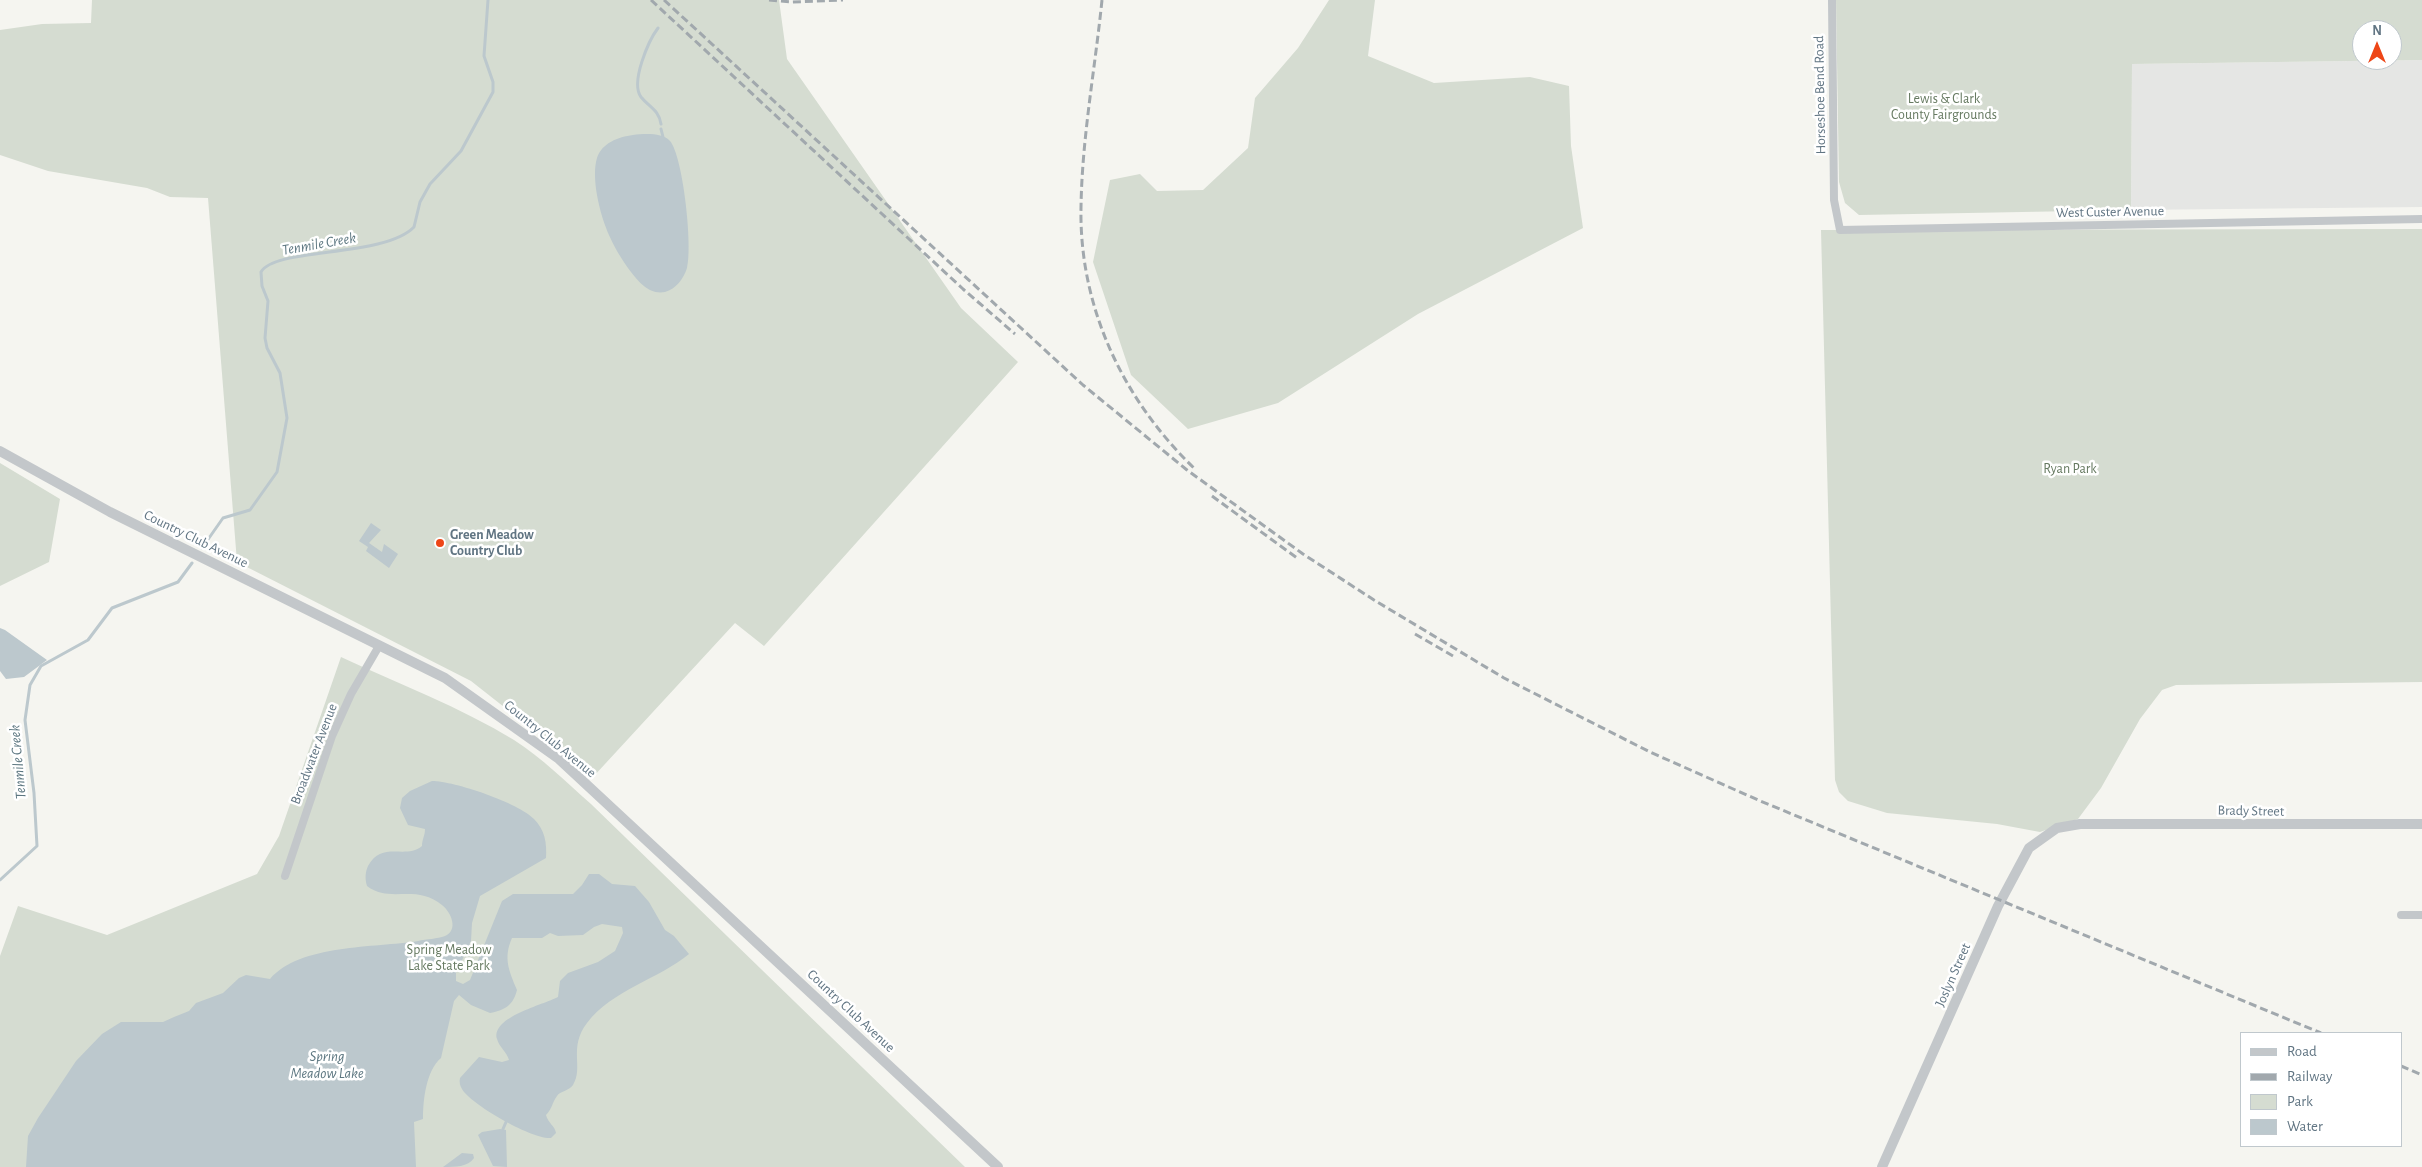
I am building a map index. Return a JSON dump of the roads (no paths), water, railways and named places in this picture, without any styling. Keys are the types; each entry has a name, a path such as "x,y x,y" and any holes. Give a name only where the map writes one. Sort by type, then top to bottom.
{"street":[{"name":"Horseshoe Bend Road","path":"1832,0 1834,189"},
{"name":"West Custer Avenue","path":"1834,189 1840,230 2422,219"},
{"name":"Country Club Avenue","path":"0,451 110,512 445,678 559,760 998,1167"},
{"name":"Broadwater Avenue","path":"285,876 332,736 351,694 379,646"},
{"name":"Brady Street","path":"2080,824 2422,824"},
{"name":"Joslyn Street","path":"1882,1167 1998,906 2029,848 2057,828 2080,824"},
{"path":"2401,915 2422,915"}],"water":[{"path":"647,134 667,138 675,150 683,182 688,223 689,257 684,276 679,283 665,292 649,290 631,272 608,232 598,201 595,170 599,153 611,142 633,135"},
{"path":"371,523 381,530 369,543 382,552 384,544 398,554 389,568 366,551 368,547 359,541"},
{"path":"0,628 47,660 24,677 6,679 0,671"},
{"name":"Spring Meadow Lake","path":"432,781 470,789 515,806 538,823 546,842 546,858 480,896 472,923 471,941 456,973 456,981 463,984 470,980 502,901 513,894 573,894 589,874 599,874 612,884 635,886 649,902 665,930 674,936 689,954 664,971 622,993 597,1012 587,1023 578,1041 577,1071 573,1085 558,1094 546,1115 556,1133 551,1138 531,1133 489,1112 467,1095 461,1087 460,1078 479,1057 502,1062 509,1060 497,1039 497,1031 502,1024 520,1013 558,997 560,981 568,973 598,962 615,951 623,933 622,927 602,924 583,935 558,936 550,933 542,938 512,938 509,945 508,964 517,990 511,1003 505,1008 490,1013 471,1005 459,995 454,1001 441,1058 432,1070 429,1078 423,1119 414,1122 416,1167 26,1167 28,1136 38,1118 76,1061 102,1034 121,1022 163,1022 189,1011 196,1003 223,993 239,978 246,975 270,979 283,968 300,959 319,953 435,938 449,933 453,925 451,916 442,905 422,895 376,891 367,886 366,881 368,866 380,854 415,850 422,846 425,829 408,825 400,808 402,798 410,791"},
{"path":"506,1130 507,1167 493,1166 478,1135 482,1132"},
{"path":"462,1153 473,1154 474,1158 465,1165 443,1167"}],"waterway":[{"name":"Tenmile Creek","path":"202,548 223,518 250,510 277,472 287,418 280,373 267,348 265,338 268,301 262,286 261,272 270,264 287,259 379,244 399,237 414,227 420,202 430,184 461,151 493,92 493,82 484,56 488,0"},
{"path":"658,28 642,61 638,90 641,97 656,112 661,124"},
{"path":"661,129 663,137"},
{"name":"Tenmile Creek","path":"0,880 37,846 34,793 25,720 30,685 41,666 88,640 112,608 178,582 192,563"},
{"path":"503,1129 506,1122"}],"railway":[{"path":"651,0 963,289 1015,334"},
{"path":"664,0 1083,385 1187,470 1303,554 1374,600 1504,678 1650,752 1758,800 2319,1032"},
{"path":"769,0 792,2 843,0"},
{"path":"1102,0 1086,129 1082,181 1082,244 1088,280 1097,316 1110,350 1127,382 1169,442 1195,469"},
{"path":"1212,496 1297,558"},
{"path":"1415,634 1453,656"},
{"path":"2402,1066 2422,1075"}],"place":[{"name":"Green Meadow Country Club","path":"440,543"}],"park label":[{"name":"Lewis & Clark County Fairgrounds","path":"1944,108"},
{"name":"Ryan Park","path":"2070,469"},
{"name":"Spring Meadow Lake State Park","path":"449,958"}]}
